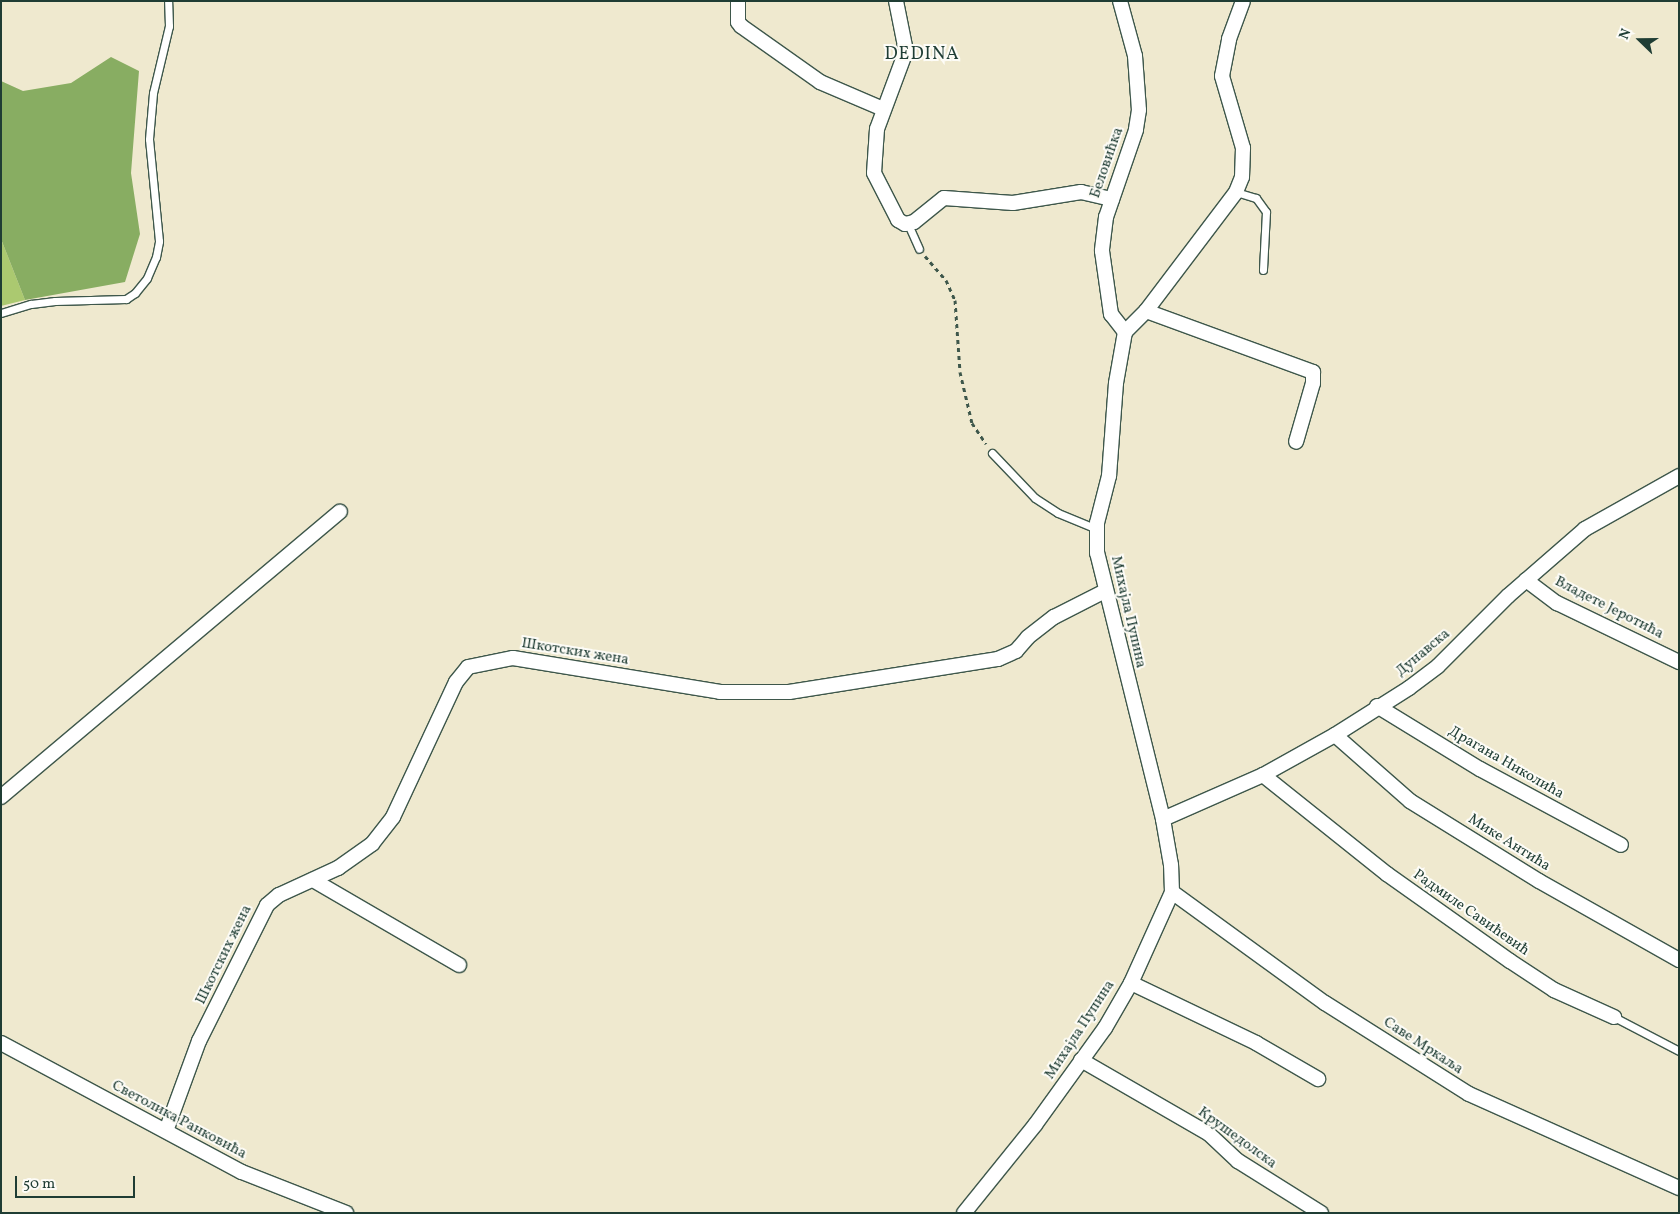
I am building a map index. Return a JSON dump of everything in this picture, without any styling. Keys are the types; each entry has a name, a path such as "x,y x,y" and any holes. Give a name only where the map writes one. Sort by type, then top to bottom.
{"street":[{"path":"738,1 738,22 741,26 820,82 883,109"},
{"path":"896,1 906,52 898,79 883,109 874,146 874,173 896,216 908,224 944,198 1013,203 1081,192 1112,199"},
{"name":"Беловићка","path":"1120,1 1136,56 1139,110 1136,130 1106,217 1102,251 1111,314 1124,332"},
{"path":"1124,332 1146,311 1236,192 1242,177 1243,148 1222,76 1228,39 1243,1"},
{"path":"1146,311 1313,372 1313,383 1296,442"},
{"name":"Михајла Пупина","path":"964,1213 1035,1125 1105,1028 1130,983 1172,892 1171,866 1163,819 1097,553 1097,529 1109,476 1116,383 1124,332"},
{"name":"Дунавска","path":"1163,819 1263,774 1335,735 1438,666 1526,580 1585,529 1679,476"},
{"path":"1,796 340,512"},
{"name":"Владете Јеротића","path":"1526,580 1557,603 1679,662"},
{"name":"Шкотских жена","path":"166,1131 200,1041 267,905 279,895 338,868 372,844 393,817 456,682 468,667 513,658 720,692 789,692 998,659 1016,651 1028,637 1054,617 1106,591"},
{"name":"Драгана Николића","path":"1377,706 1480,769 1621,845"},
{"name":"Мике Антића","path":"1335,735 1410,801 1539,882 1679,960"},
{"name":"Радмиле Савићевић","path":"1263,774 1387,874 1510,961 1554,990 1614,1017"},
{"path":"313,880 459,965"},
{"name":"Саве Мркаља","path":"1172,892 1326,1003 1469,1094 1679,1188"},
{"path":"1130,983 1256,1043 1318,1079"},
{"name":"Светолика Ранковића","path":"1,1044 242,1172 346,1213"},
{"name":"Крушедолска","path":"1081,1060 1209,1134 1238,1161 1322,1213"}],"lane":[{"path":"1,313 31,304 55,301 126,299 136,293 147,278 156,257 159,241 149,139 153,93 166,41 168,1"},
{"path":"1236,192 1256,198 1266,212 1263,270"},
{"path":"908,224 919,249"},
{"path":"992,453 1035,498 1058,513 1097,529"},
{"name":"Радмиле Савићевић","path":"1614,1017 1679,1050"}],"path":[{"path":"919,249 946,280 955,300 958,355 970,416 992,453"}],"green space":[{"path":"111,57 139,71 131,173 140,234 125,282 25,300 1,239 1,81 23,91 71,83"},
{"path":"1,239 25,300 1,306"}],"district":[{"name":"DEDINA","path":"922,55"}]}
